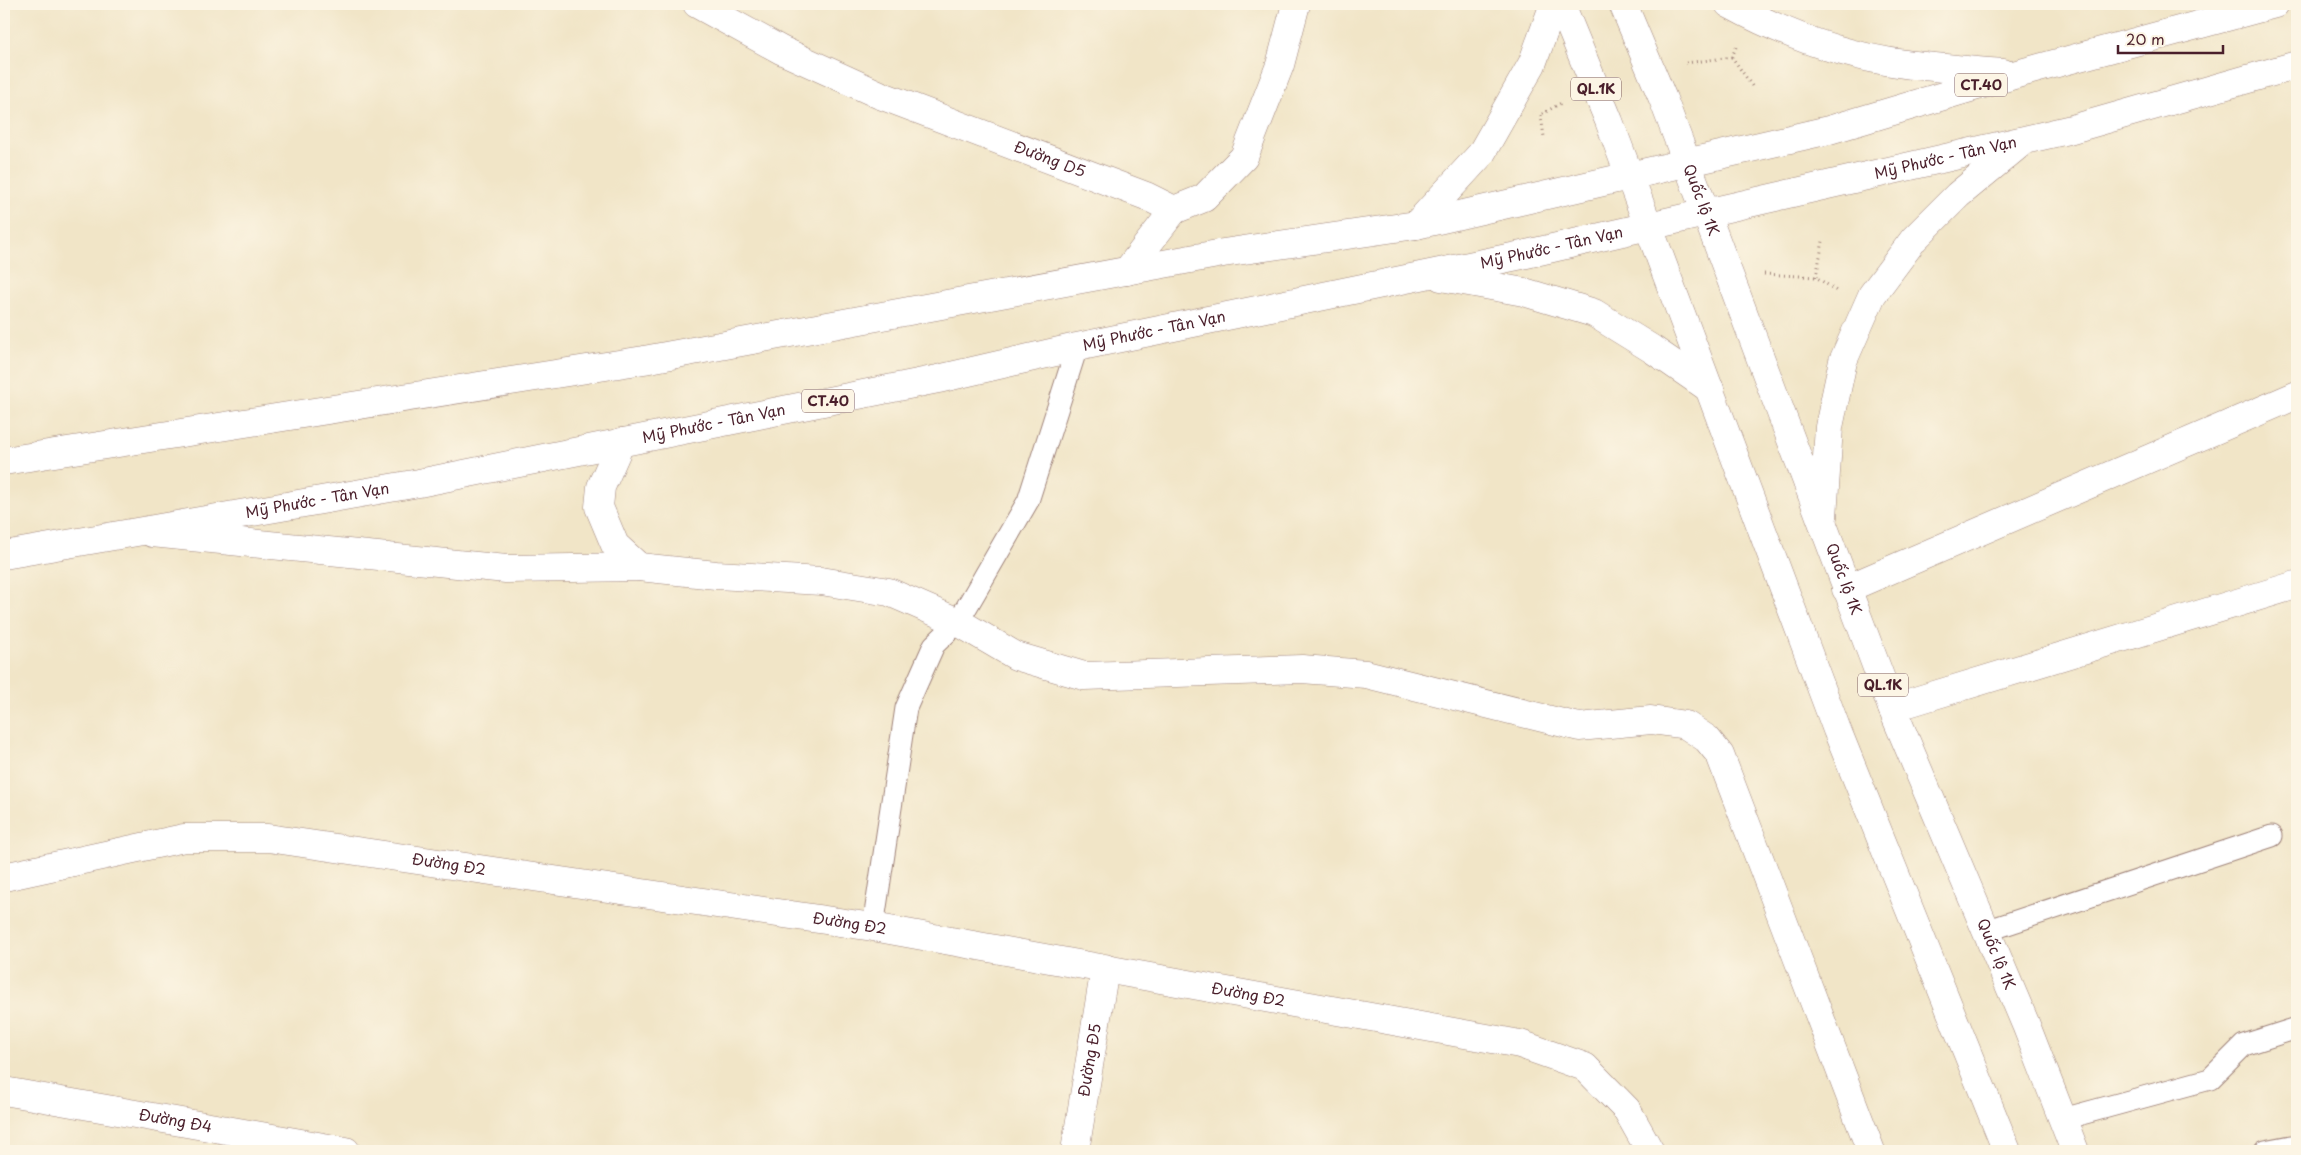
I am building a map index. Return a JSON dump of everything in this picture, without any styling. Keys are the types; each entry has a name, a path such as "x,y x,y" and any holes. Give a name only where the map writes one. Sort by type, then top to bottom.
{"main road":[{"name":"Đường D5","path":"697,4 781,50 880,95 1146,196 1174,210"},
{"path":"1127,271 1174,210 1204,198 1244,157 1280,65 1296,4"},
{"path":"1416,225 1486,145 1532,64 1554,4"},
{"name":"QL.1K","path":"1561,4 1610,120 1837,730 2007,1151"},
{"name":"Quốc lộ 1K","path":"1623,4 1663,99 1892,708 1986,931 2075,1151"},
{"path":"1729,4 1792,34 1849,52 1903,64 2017,74"},
{"name":"CT.40","path":"1687,163 1829,130 2017,74 2275,4"},
{"name":"Mỹ Phước - Tân Vạn","path":"4,555 419,483 938,379 1077,347 1648,226 2072,129 2297,65"},
{"path":"1823,526 1829,427 1843,361 1872,295 1914,239 1958,195 2026,139"},
{"path":"4,461 644,360 1223,253 1416,225 1687,163"},
{"path":"1427,274 1524,292 1594,312 1710,389"},
{"path":"1846,588 2297,395"},
{"path":"621,442 601,488 599,507 615,545 639,567"},
{"path":"139,532 506,569 639,567 716,575 821,581 889,592 958,622 1016,656 1084,676 1311,670 1366,674 1579,728 1651,720 1686,725 1707,739 1720,755 1871,1151"},
{"path":"1892,708 2296,585"},
{"name":"Đường Đ2","path":"4,877 184,838 268,838 873,927 1520,1044 1585,1067 1628,1110 1650,1151"},
{"name":"Đường Đ5","path":"1075,1151 1105,968"},
{"name":"Đường Đ4","path":"4,1091 346,1151"}],"lane":[{"path":"873,927 906,708 934,645 958,622 1028,502 1077,347"},
{"path":"1986,931 2272,836"},
{"path":"2063,1119 2210,1079 2244,1045 2297,1028"},
{"path":"2265,1151 2297,1145"}],"path":[{"path":"1732,57 1736,47"},
{"path":"1686,63 1732,57"},
{"path":"1732,57 1752,86"},
{"path":"1544,137 1541,115 1561,103"},
{"path":"1816,277 1823,241"},
{"path":"1761,274 1816,277 1841,294"}]}
